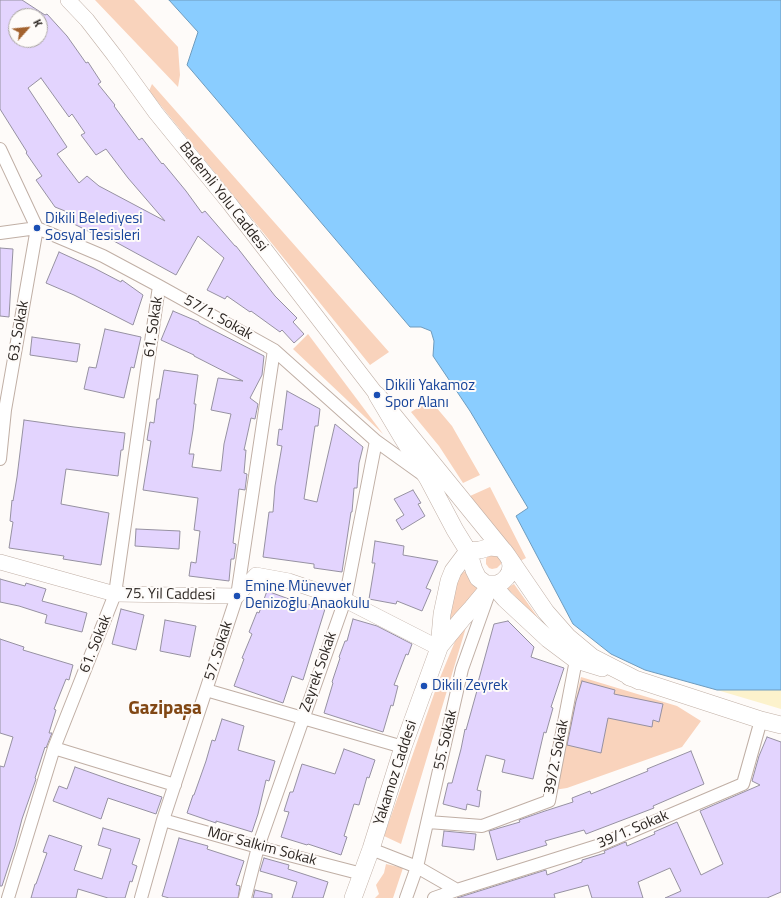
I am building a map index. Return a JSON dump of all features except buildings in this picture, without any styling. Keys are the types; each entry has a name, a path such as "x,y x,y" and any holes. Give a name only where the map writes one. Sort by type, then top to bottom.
{"main road":[{"path":"377,395 428,479 455,530 474,556 475,574 478,578 486,584 497,584 503,581 510,572 510,560 508,555 500,548 490,547 474,556 453,571 449,581 442,614 439,648"},
{"path":"377,395 508,555 546,612 568,637 592,657 639,681"},
{"path":"439,648 492,584"},
{"path":"492,584 505,599 548,639 576,660 761,720 781,725"},
{"name":"Yakamoz Caddesi","path":"353,898 371,849 403,747 439,648"}],"street":[{"name":"Bademli Yolu Caddesi","path":"68,0 87,20 114,54 156,113 230,204 377,395"},
{"path":"0,149 37,228 0,233"},
{"name":"57/1. Sokak","path":"37,228 103,256 274,350 376,441 428,479"},
{"name":"63. Sokak","path":"0,459 5,410 37,228"},
{"name":"61. Sokak","path":"8,898 54,748 115,594 159,286"},
{"name":"57. Sokak","path":"141,898 163,820 237,596 274,350"},
{"name":"Zeyrek Sokak","path":"245,898 258,847 344,600 376,441"},
{"name":"75. Yil Caddesi","path":"0,562 115,594 237,596 256,575 289,581 344,600 439,648"},
{"name":"55. Sokak","path":"406,898 417,867 462,669 492,584"},
{"name":"39/2. Sokak","path":"428,822 482,826 549,800 576,660"},
{"path":"206,690 403,747"},
{"name":"39/1. Sokak","path":"434,898 597,846 744,784 761,720"},
{"path":"54,748 175,785"},
{"name":"Mor Salkim Sokak","path":"163,820 362,874"},
{"path":"371,849 417,867 457,890"}],"shaded area":[{"path":"95,0 134,0 178,47 180,75 178,87"},
{"path":"152,84 389,352 370,365 149,91"},
{"path":"308,334 383,434 293,349"},
{"path":"430,400 452,426 480,475 463,483 439,446 411,412"},
{"path":"490,487 526,558 518,562 470,496"},
{"path":"496,553 501,564 497,568 489,568 486,564 486,559 487,557"},
{"path":"468,569 481,588 446,629 458,576"},
{"path":"514,584 544,626 507,588"},
{"path":"463,622 467,624 401,844 384,836 439,680"},
{"path":"581,677 677,706 701,721 682,747 567,788 554,790"},
{"path":"386,864 403,868 393,898 375,898 379,894 376,885 384,873"}],"sand":[{"path":"717,690 781,690 781,709 771,706"}],"water":[{"path":"169,0 781,0 781,690 717,690 645,670 611,654 573,624 516,516 528,508 470,411 433,356 434,341 431,331 421,327 410,327 187,65 198,32"}],"place":[{"name":"Dikili Belediyesi Sosyal Tesisleri","path":"37,228"},
{"name":"Dikili Yakamoz Spor Alanı","path":"377,395"},
{"name":"Emine Münevver Denizoğlu Anaokulu","path":"237,596"},
{"name":"Dikili Zeyrek","path":"424,686"}],"district":[{"name":"Gazipaşa","path":"165,709"}]}
